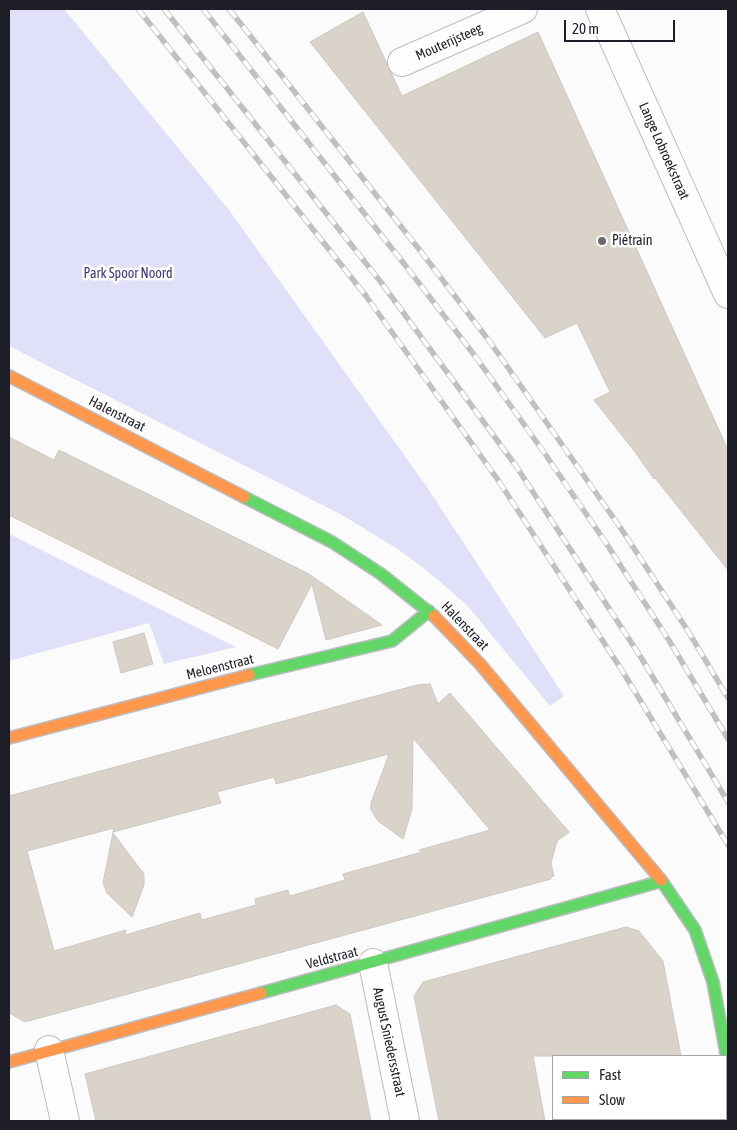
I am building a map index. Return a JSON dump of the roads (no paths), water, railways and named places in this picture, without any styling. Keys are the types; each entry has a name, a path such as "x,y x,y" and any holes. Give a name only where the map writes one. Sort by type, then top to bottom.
{"street":[{"name":"Mouterijsteeg","path":"402,62 523,9"},
{"name":"Lange Lobroekstraat","path":"600,9 728,294"},
{"name":"Halenstraat","path":"9,376 332,542 381,574 429,610 480,664 662,881 694,930 705,956 713,982 726,1055"},
{"name":"Meloenstraat","path":"9,738 222,682 392,641 429,610"},
{"name":"Veldstraat","path":"9,1062 373,963 662,881"},
{"name":"August Sniedersstraat","path":"373,963 405,1121"},
{"path":"49,1050 66,1121"}],"railway":[{"path":"138,9 366,296 498,480 623,672 728,845"},
{"path":"164,9 380,281 516,466 642,659 728,802"},
{"path":"203,9 475,356 606,543 670,642 728,739"},
{"path":"229,9 490,342 622,530 688,631 728,698"}],"place":[{"name":"Piétrain","path":"602,241"}],"park label":[{"name":"Park Spoor Noord","path":"128,274"}]}
